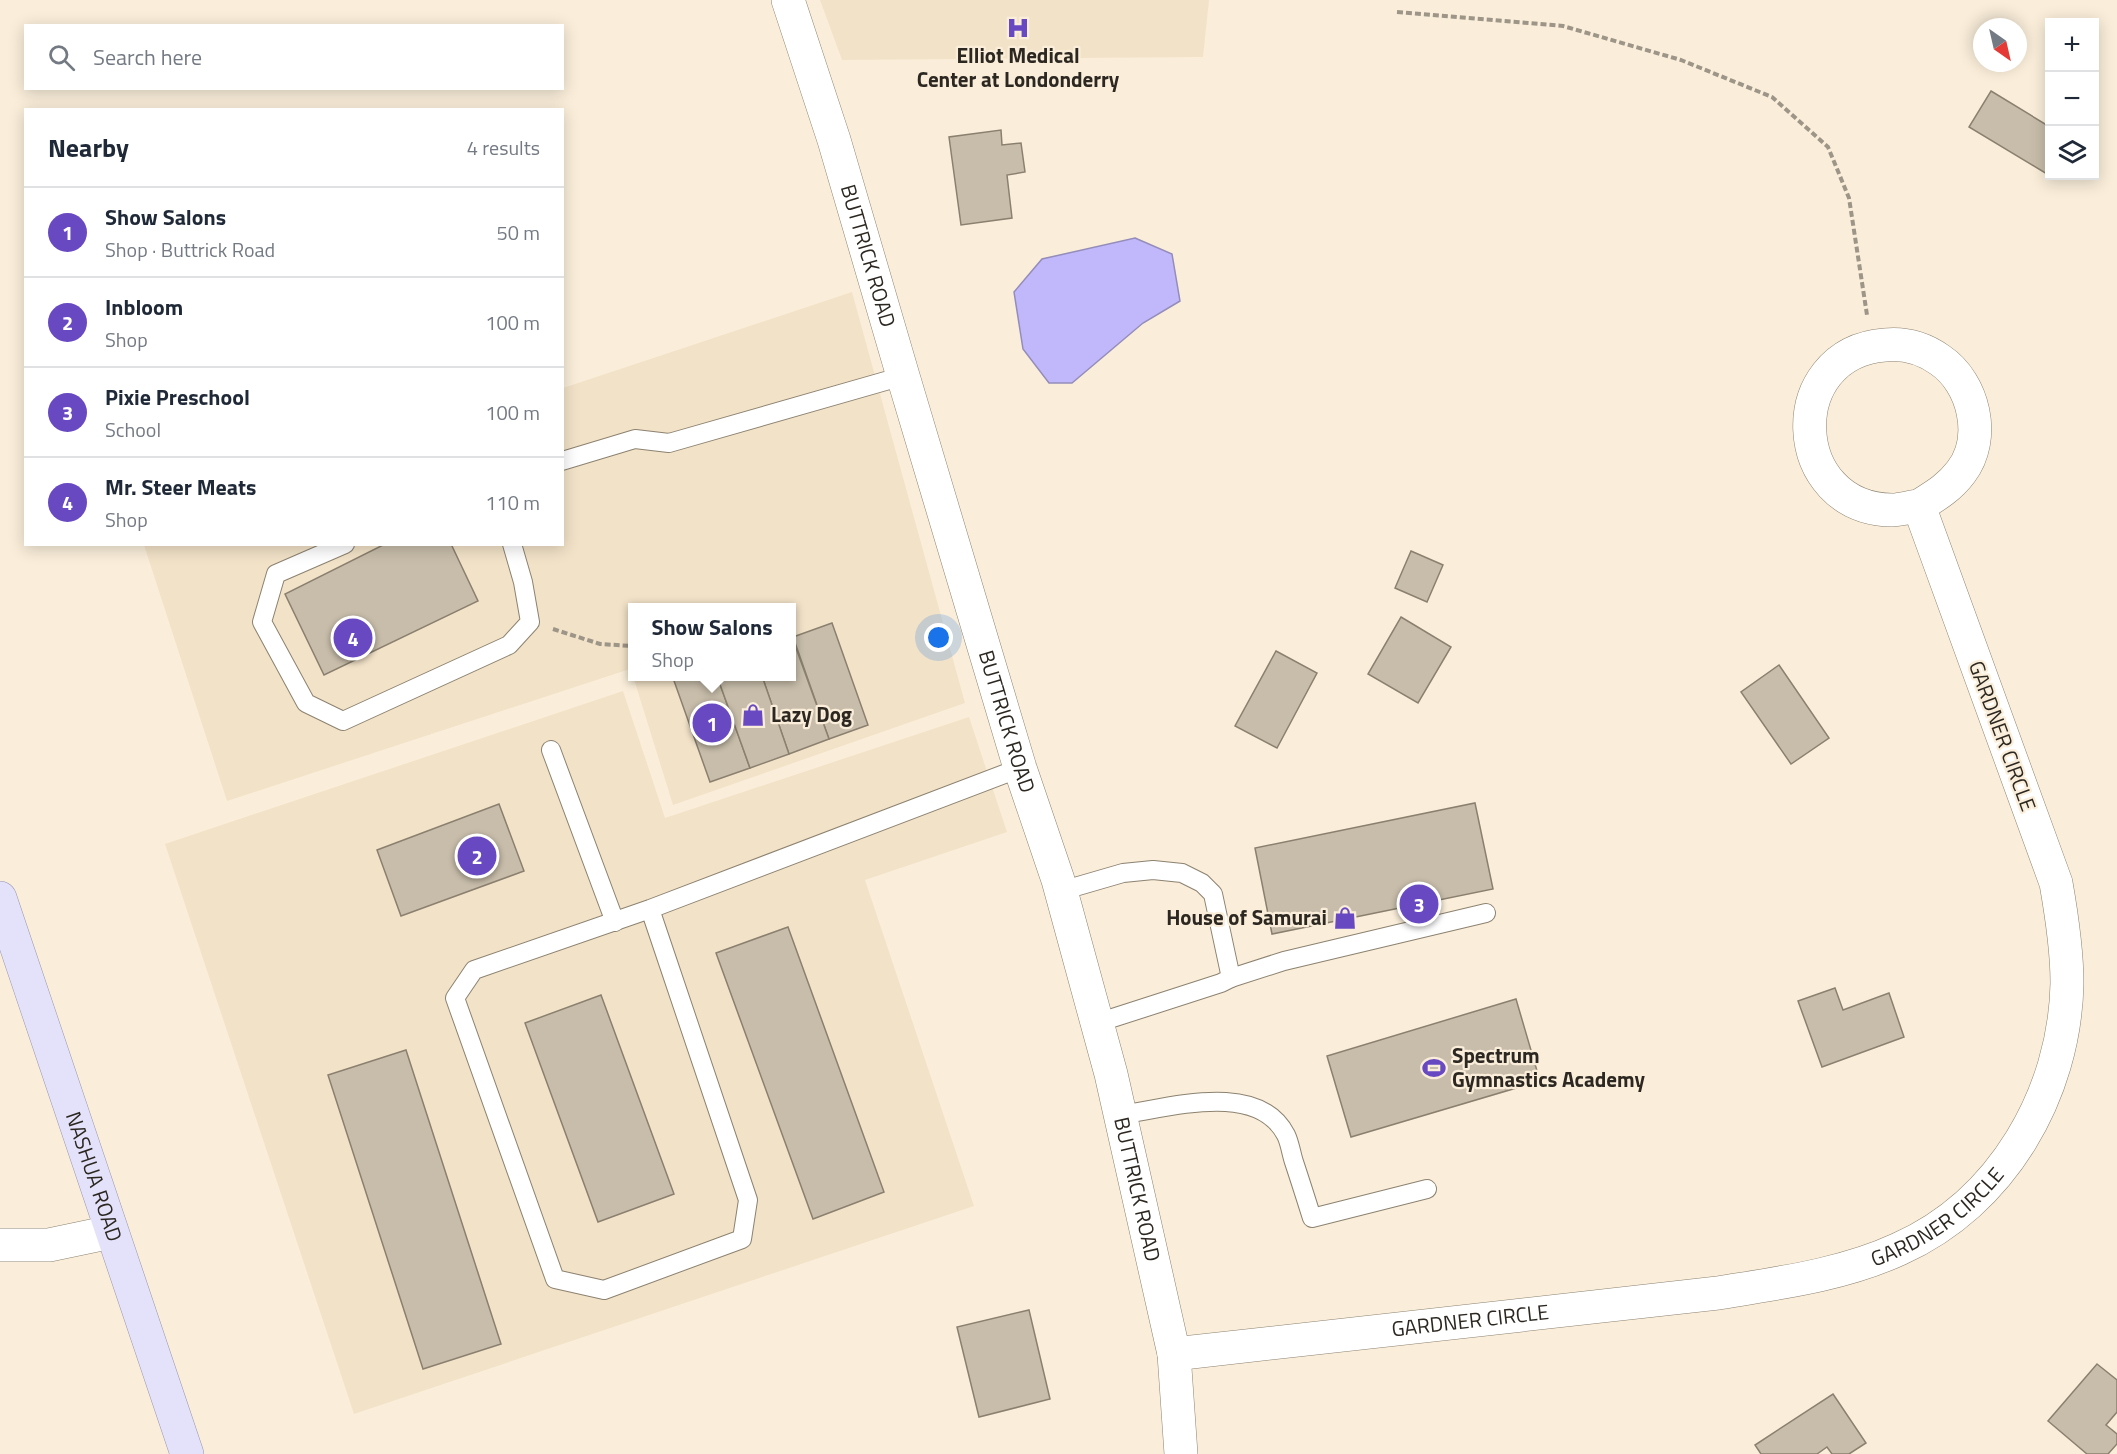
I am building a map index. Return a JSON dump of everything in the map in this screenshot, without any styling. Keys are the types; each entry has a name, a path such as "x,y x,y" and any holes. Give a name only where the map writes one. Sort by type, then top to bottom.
{"main road":[{"name":"NASHUA ROAD","path":"0,898 187,1454"}],"street":[{"name":"BUTTRICK ROAD","path":"788,0 834,140 1020,768 1061,891 1097,1023 1174,1354 1181,1454"},
{"path":"1900,344 1927,351 1950,367 1966,390 1969,399 1974,417 1973,445 1962,471 1943,492 1919,506 1892,510 1865,506 1842,494 1823,475 1811,450 1808,424 1814,398 1827,374 1847,356 1872,346 1900,344"},
{"name":"GARDNER CIRCLE","path":"1174,1354 1718,1293 1781,1283 1862,1263 1900,1249 1957,1214 2004,1167 2022,1141 2038,1110 2058,1046 2067,984 2064,932 2055,883 1919,506"},
{"path":"0,1245 49,1245 111,1232"}],"lane":[{"path":"564,459 635,439 669,443 903,376"},
{"path":"340,546 276,574 262,622 306,703 343,721 509,645 530,622 523,582 513,546"},
{"path":"551,750 615,922"},
{"path":"650,909 748,1200 742,1239 604,1290 555,1279 455,998 474,970 615,922 1020,768"},
{"path":"1061,891 1123,873 1153,870 1182,873 1202,883 1213,894 1231,978"},
{"path":"1097,1023 1284,961 1486,913"},
{"path":"1120,1115 1210,1101 1237,1102 1257,1107 1274,1119 1286,1135 1312,1218 1427,1189"}],"path":[{"path":"1397,12 1563,26 1681,60 1772,97 1828,147 1849,198 1872,346"},
{"path":"530,622 600,644 628,646"}],"shaded area":[{"name":"Elliot Medical Center at Londonderry","path":"820,0 1209,0 1203,57 842,60"},
{"path":"1135,238 1172,254 1180,301 1143,323 1072,383 1049,383 1023,349 1014,292 1042,259"},
{"path":"852,292 965,703 673,805 635,681 796,681 796,603 628,603 628,670 227,801 144,546 564,546 564,388"},
{"path":"623,691 665,818 969,717 1007,832 865,880 974,1206 354,1414 165,844"}],"building":[{"path":"1991,91 2045,124 2045,173 1969,127"},
{"path":"1001,130 1002,145 1021,143 1025,172 1007,175 1012,218 961,225 949,137"},
{"path":"381,546 452,546 478,601 324,675 285,594"},
{"path":"1411,551 1443,565 1427,602 1395,588"},
{"path":"1401,617 1451,647 1418,703 1368,674"},
{"path":"832,623 868,725 829,739 796,646 796,636"},
{"path":"796,648 829,739 789,754 764,681 796,681"},
{"path":"1276,651 1317,673 1277,748 1235,726"},
{"path":"1779,665 1829,738 1791,764 1741,692"},
{"path":"674,681 719,681 750,768 710,782"},
{"name":"Lazy Dog","path":"719,681 764,681 789,754 750,768"},
{"path":"1475,803 1493,889 1272,934 1255,848"},
{"path":"499,804 524,871 401,916 377,850"},
{"path":"788,927 884,1192 813,1219 716,953"},
{"path":"1835,988 1843,1010 1889,993 1904,1037 1822,1067 1798,1001"},
{"path":"601,995 674,1194 598,1222 525,1023"},
{"name":"Spectrum Gymnastics Academy","path":"1516,999 1540,1081 1351,1137 1327,1056"},
{"path":"406,1050 501,1344 423,1369 328,1075"},
{"path":"1029,1310 1050,1399 979,1417 957,1327"},
{"path":"2097,1364 2117,1380 2117,1412 2106,1425 2117,1434 2117,1444 2108,1454 2087,1454 2048,1421"},
{"path":"1833,1394 1866,1443 1849,1454 1832,1454 1827,1447 1817,1454 1761,1454 1755,1445"}],"place":[{"name":"Elliot Medical Center at Londonderry","path":"1018,28"},
{"name":"Mr. Steer Meats","path":"353,638"},
{"name":"Lazy Dog","path":"753,715"},
{"name":"Show Salons","path":"712,723"},
{"name":"Inbloom","path":"477,856"},
{"name":"Pixie Preschool","path":"1419,904"},
{"name":"House of Samurai","path":"1345,918"},
{"name":"Spectrum Gymnastics Academy","path":"1434,1068"}]}
